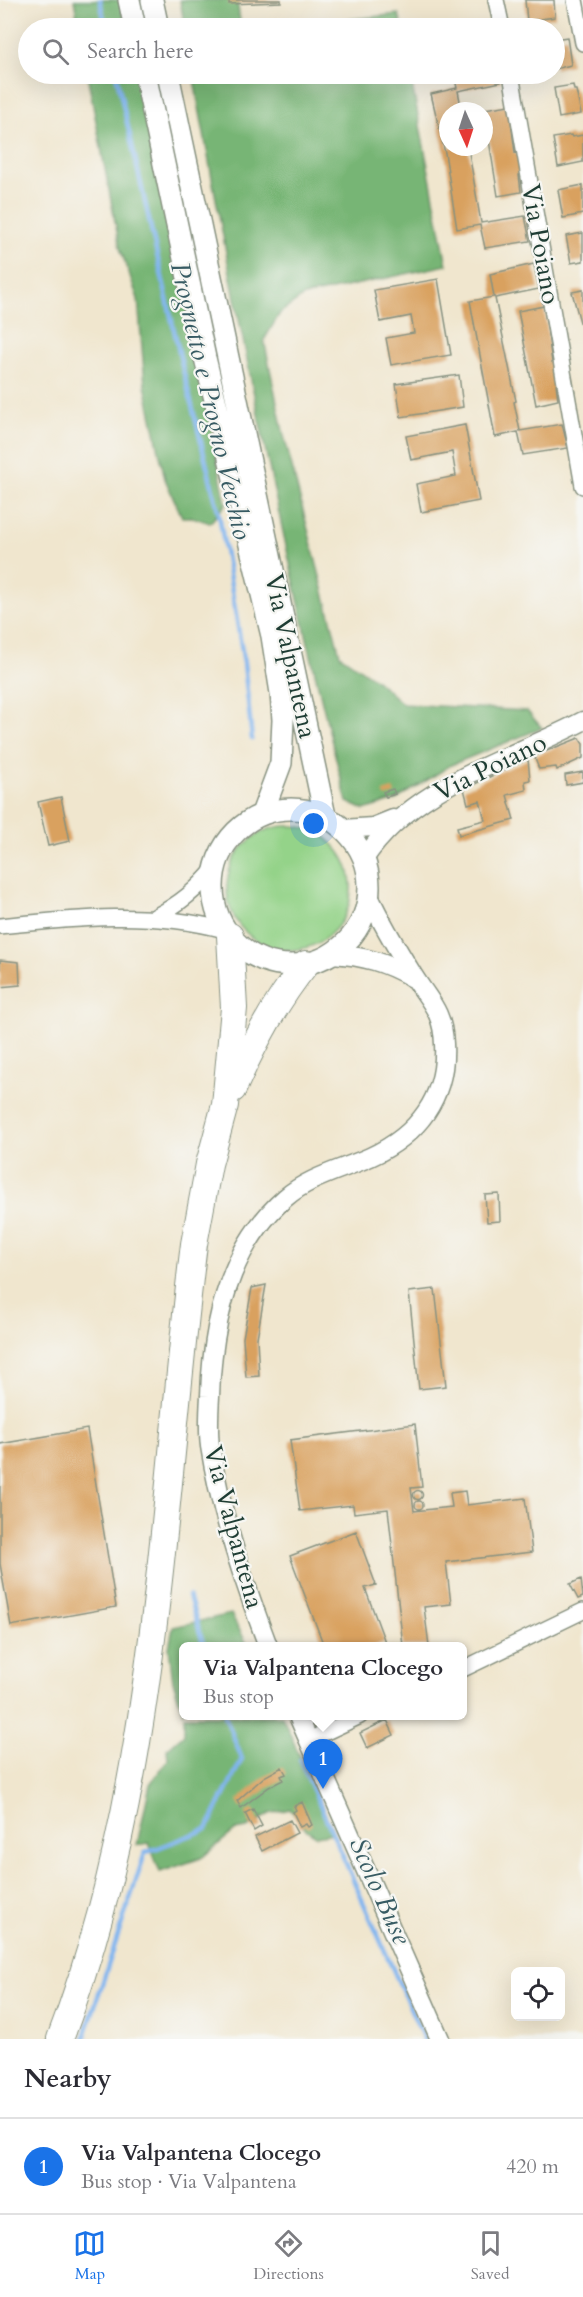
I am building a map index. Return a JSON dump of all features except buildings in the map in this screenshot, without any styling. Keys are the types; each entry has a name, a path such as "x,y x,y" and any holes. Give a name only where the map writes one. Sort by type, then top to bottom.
{"highway":[{"name":"Via Valpantena","path":"225,1105 234,1008 228,933"},
{"path":"60,2039 81,1984 108,1885 138,1747 194,1244 209,1164 225,1105 255,1041 284,992 306,964"}],"main road":[{"path":"129,0 133,18"},
{"path":"152,0 156,18"},
{"name":"Via Valpantena","path":"147,84 205,358 278,670 283,720 281,763 262,814"},
{"name":"Via Valpantena","path":"170,84 325,816"},
{"name":"Via Valpantena","path":"283,809 305,810 325,816 343,829 356,843 369,877 369,896 357,929 332,954 306,964 286,965 264,961 248,952 228,933 214,901 214,869 227,842 249,821 262,814 283,809"}],"street":[{"path":"496,0 500,18"},
{"path":"575,0 583,43"},
{"name":"Via Poiano","path":"513,84 583,486"},
{"name":"Via Poiano","path":"343,829 373,827 400,816 463,777 539,744 583,721"},
{"name":"Via Poiano","path":"364,860 378,839 400,816"},
{"path":"156,916 176,907 198,889 214,869"},
{"name":"Via Valpantena","path":"266,1642 243,1579 210,1444 211,1353 223,1301 239,1258 266,1217 286,1197 308,1182 372,1156 402,1138 430,1109 442,1084 445,1045 441,1018 381,922 369,896"},
{"path":"0,926 86,917 156,916 190,921 228,933"},
{"name":"Via Valpantena","path":"332,954 363,957 389,964 417,981"},
{"path":"467,1667 583,1611"},
{"path":"300,1720 440,2039"},
{"path":"309,1740 352,1720"}],"green space":[{"path":"74,0 120,0 124,18 77,18"},
{"path":"180,0 237,0 240,18 183,18"},
{"path":"399,14 400,18 362,18"},
{"path":"89,84 138,84 182,284 226,504 210,523 192,517 182,517 165,479 145,385 138,299 120,248"},
{"path":"195,84 412,84 447,265 304,296 280,313 264,340 284,436 340,655 375,679 403,704 527,711 542,728 451,765 396,800 364,810 347,802 324,712 283,531 227,257"},
{"path":"289,826 313,831 324,836 333,844 341,853 346,864 351,888 346,912 341,923 333,932 324,940 313,945 289,950 265,945 254,940 245,932 237,923 232,912 227,888 232,864 237,853 245,844 254,836 265,831"},
{"path":"231,1614 246,1642 179,1642 179,1700 173,1681 169,1648 173,1627"},
{"path":"184,1720 284,1720 334,1833 316,1836 307,1830 290,1809 269,1814 247,1828 236,1830 201,1858 160,1872 149,1843 137,1845 150,1784 168,1760 167,1749 184,1734"}],"waterway":[{"name":"Prognetto e Progno Vecchio","path":"100,0 104,18"},
{"name":"Prognetto e Progno Vecchio","path":"118,84 184,374 219,514 244,663 252,739"},
{"name":"Prognetto e Progno Vecchio","path":"189,1596 203,1642"},
{"name":"Prognetto e Progno Vecchio","path":"84,2039 145,1853 207,1829 242,1759 227,1720"},
{"name":"Scolo Buse","path":"300,1760 424,2039"}],"place":[{"name":"Via Valpantena Clocego","path":"323,1789"}]}
